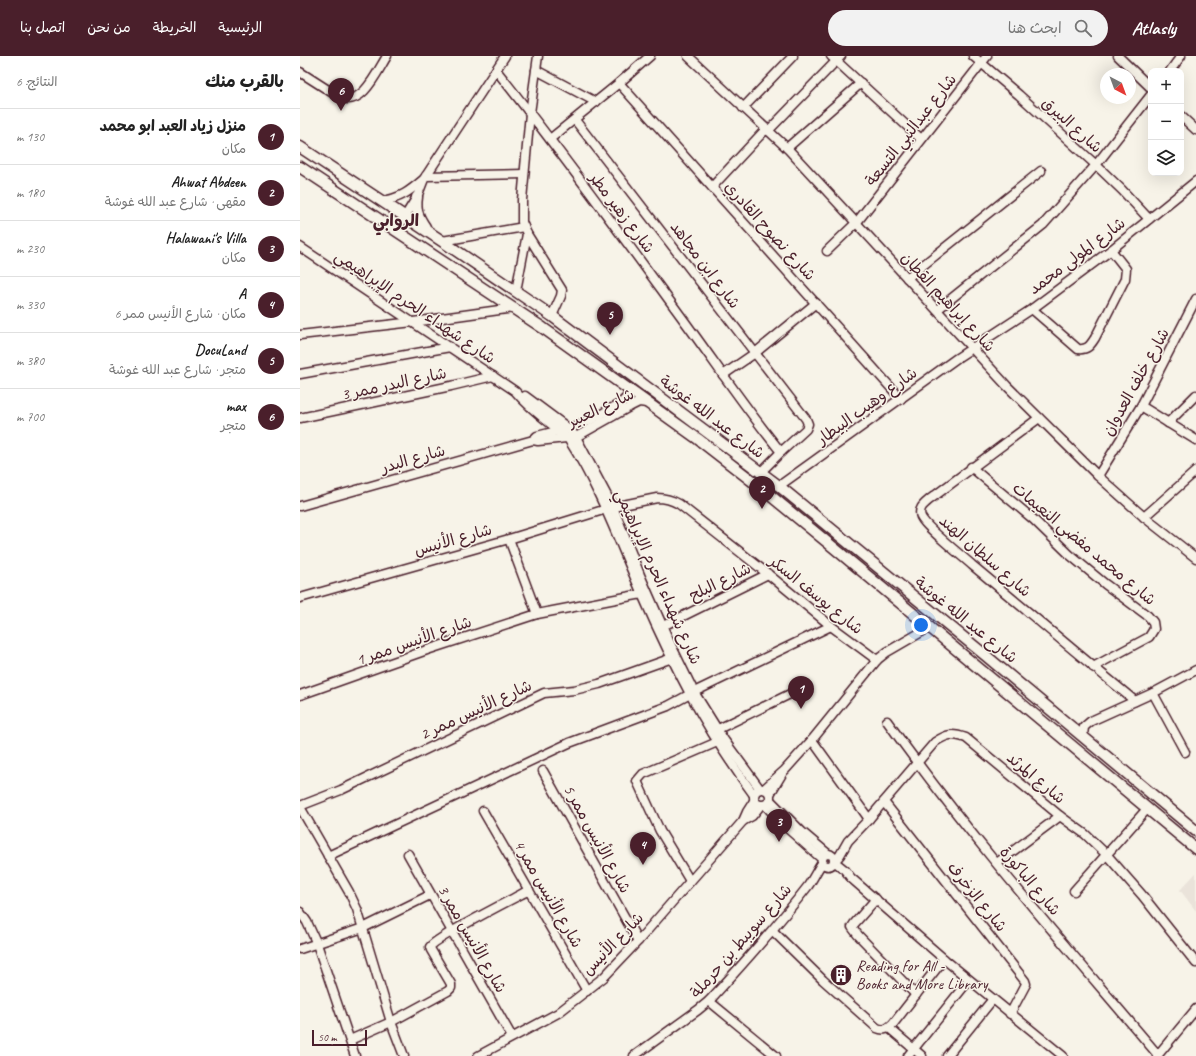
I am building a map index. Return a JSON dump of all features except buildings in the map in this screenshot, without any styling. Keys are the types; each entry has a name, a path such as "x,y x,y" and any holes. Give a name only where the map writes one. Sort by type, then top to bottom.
{"main road":[{"name":"شارع عبد الله غوشة","path":"300,147 429,232 552,316 761,472 1083,736 1196,831"},
{"name":"شارع عبد الله غوشة","path":"300,167 514,308 698,439 760,487 930,627 1147,810 1196,849"},
{"path":"417,197 417,213 429,232"}],"street":[{"path":"300,72 344,100 350,100 363,93 387,56"},
{"path":"396,231 417,197 425,177 505,56"},
{"path":"538,56 530,112 524,174 522,222 562,290 561,296 552,316"},
{"path":"550,139 575,120 650,56"},
{"name":"شارع إبراهيم القطان","path":"688,56 787,148 972,348 1039,418 1098,476 1144,517 1196,558"},
{"path":"743,108 793,56"},
{"name":"شارع البيرق","path":"973,56 1096,165 1149,219"},
{"name":"شارع عبدالنبي التسعة","path":"827,251 856,222 987,56"},
{"path":"1118,56 1148,85"},
{"path":"1172,68 1181,56"},
{"path":"712,187 836,58 921,139"},
{"name":"شارع زهير مطر","path":"496,70 530,112 723,375 782,452"},
{"path":"536,70 596,102"},
{"name":"شارع نصوح القادري","path":"619,83 900,398"},
{"path":"787,148 861,83"},
{"path":"937,310 1043,225 1096,165 1148,100"},
{"path":"1184,119 1196,130"},
{"name":"شارع ابن مجاهد","path":"575,120 806,419 808,424 806,429 782,452"},
{"path":"907,278 1041,171"},
{"path":"381,201 398,198 412,189 425,177 524,174"},
{"name":"شارع المولى محمد","path":"972,348 1032,309 1111,250 1196,181"},
{"path":"442,241 526,230"},
{"path":"516,291 526,230"},
{"name":"شارع شهداء الحرم الإبراهيمي","path":"300,248 515,391 522,394 568,428 576,437 640,575 663,626 674,658"},
{"path":"1032,309 1078,349 1084,349 1090,346 1125,279 1126,269 1111,250"},
{"name":"شارع خلف العدوان","path":"1098,476 1140,406 1196,299"},
{"path":"723,375 754,353 816,303"},
{"path":"300,335 413,322 514,308"},
{"path":"300,374 450,347"},
{"name":"شارع وهيب البيطار","path":"779,486 900,398 972,348"},
{"name":"شارع البدر ممر 3","path":"300,418 493,376"},
{"name":"شارع العبير","path":"559,431 589,421 621,403 629,395 626,387"},
{"name":"شارع شهداء الحرم الإبراهيمي","path":"515,391 530,407 567,438 609,508 642,594 692,693 714,731 762,797 802,832 829,861 845,870 851,878 944,959 1063,1056"},
{"path":"1168,423 1196,394"},
{"name":"شارع العبير","path":"567,438 576,437 639,402 647,403"},
{"path":"1140,406 1196,440"},
{"name":"شارع سلطان الهند","path":"1039,418 971,467 922,506 920,512 921,518 925,524 954,549 1135,701"},
{"name":"شارع البدر","path":"533,440 537,436 559,431"},
{"name":"شارع البدر","path":"300,506 533,440 538,441 567,438"},
{"path":"761,472 782,452"},
{"name":"شارع محمد مفضي النعيمات","path":"971,467 1033,520 1082,565 1148,616 1153,622 1154,629 1149,637 1093,667"},
{"path":"1144,517 1196,471"},
{"name":"شارع يوسف السكر","path":"609,508 657,498 672,500 768,574 831,626 877,660"},
{"name":"شارع الأنيس","path":"300,598 510,539 609,508"},
{"path":"510,539 537,614"},
{"name":"شارع البلح","path":"663,626 768,574"},
{"name":"شارع الأنيس ممر 1","path":"300,695 427,650 537,614 642,594"},
{"path":"328,856 568,743 668,706 831,626"},
{"path":"762,797 812,740 877,660 887,652 930,627"},
{"name":"شارع الأنيس ممر 2","path":"300,807 341,790 544,693 574,690 599,684 674,658"},
{"path":"1083,736 1084,727 1091,721 1153,693 1196,670"},
{"path":"1153,693 1184,752"},
{"path":"714,731 790,694"},
{"name":"شارع الباكورة","path":"887,721 917,762 997,863 1157,1056"},
{"name":"شارع المرثد","path":"829,861 840,855 848,841 884,802 935,742 943,737 956,734 966,738 1060,816 1085,834 1106,854 1142,895 1196,963"},
{"path":"812,740 869,819"},
{"path":"690,881 660,831 637,780 643,774 721,741"},
{"name":"شارع الأنيس ممر 5","path":"543,771 638,941"},
{"name":"شارع الأنيس","path":"478,1056 558,1013 604,977 638,941 743,821 762,797"},
{"name":"شارع الزخرف","path":"884,802 1025,981 1026,984 1010,1014"},
{"path":"300,807 349,892 357,909 391,1022 404,1056"},
{"path":"1074,891 1147,810"},
{"name":"شارع الأنيس ممر 4","path":"483,811 588,990"},
{"path":"997,863 1060,816"},
{"name":"شارع الأنيس ممر 3","path":"408,854 512,1037"},
{"name":"شارع سويبط بن حرملة","path":"637,1055 709,1001 773,931 809,884 814,874 829,861"},
{"path":"350,1040 391,1022 451,988 450,981 430,947 434,942 529,890"},
{"path":"300,949 363,928 430,895"},
{"path":"876,899 852,927 916,995"},
{"path":"300,912 312,932 317,944 355,1056"},
{"path":"773,931 823,980 877,1028 882,1030 889,1028 944,959"},
{"path":"908,1056 969,980"},
{"path":"947,1056 993,999"},
{"path":"709,1001 776,1056"},
{"path":"1157,1056 1196,1009"},
{"path":"889,1028 922,1056"}],"shaded area":[{"path":"1196,873 1196,911 1180,890"}],"place":[{"name":"max","path":"341,111"},
{"name":"DocuLand","path":"610,335"},
{"name":"Ahwat Abdeen","path":"762,509"},
{"name":"منزل زياد العبد ابو محمد","path":"801,709"},
{"name":"Halawani's Villa","path":"779,842"},
{"name":"A","path":"643,865"},
{"name":"Reading for All - Books and More Library","path":"841,975"}],"district":[{"name":"الروابي","path":"396,220"}]}
